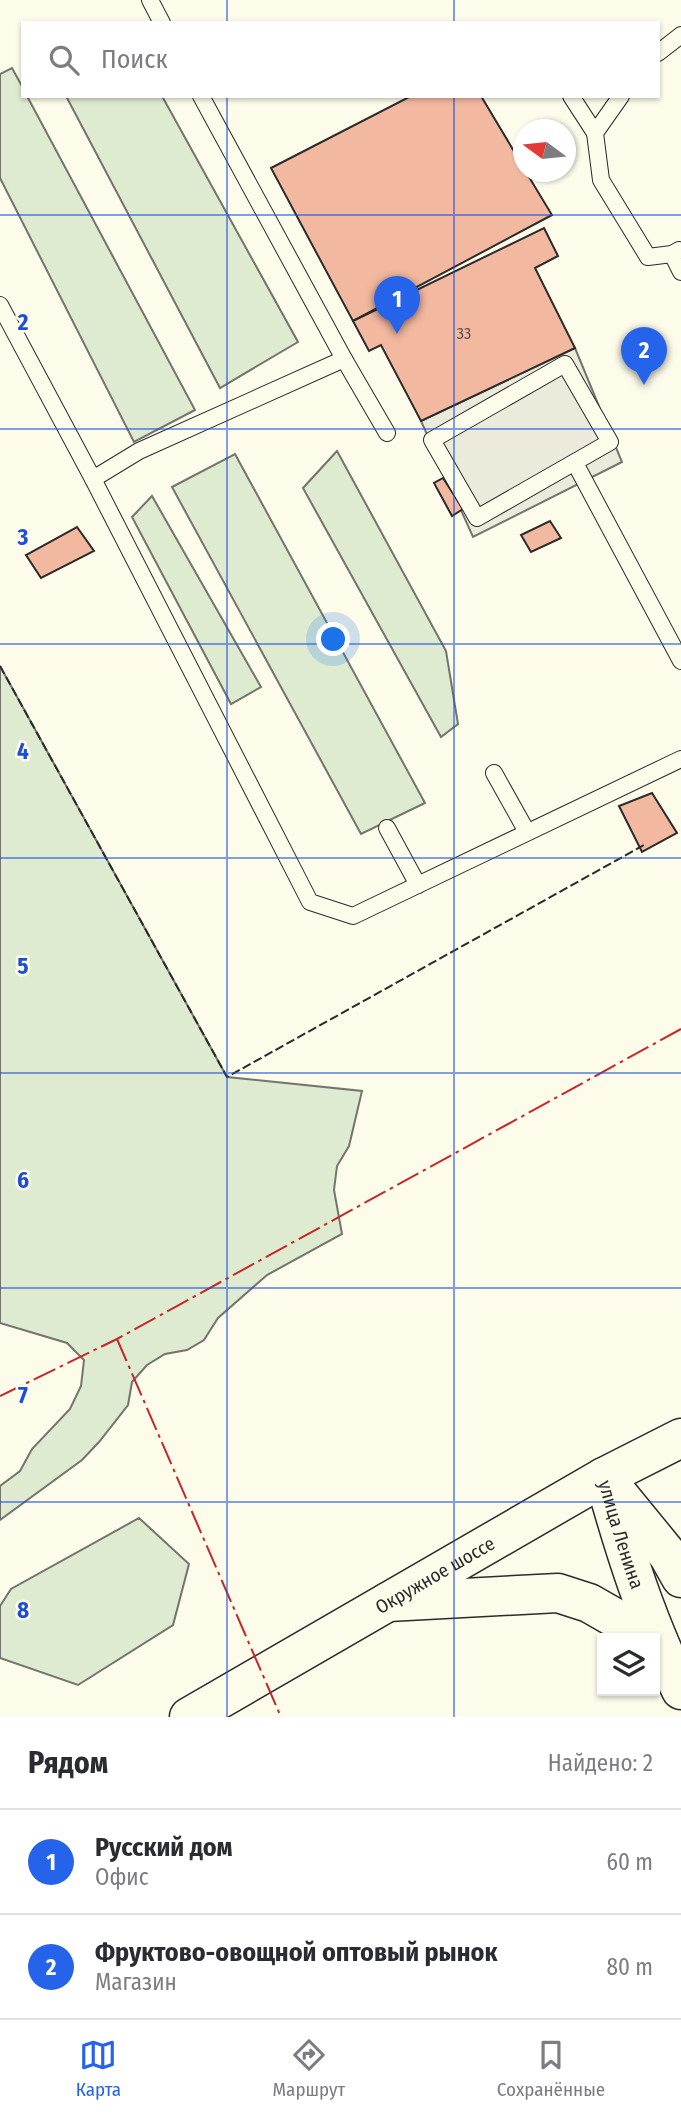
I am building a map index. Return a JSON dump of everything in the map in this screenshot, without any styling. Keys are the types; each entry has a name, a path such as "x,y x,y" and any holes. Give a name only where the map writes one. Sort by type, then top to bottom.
{"main road":[{"name":"Окружное шоссе","path":"189,1717 604,1477 681,1438"},
{"name":"улица Ленина","path":"604,1477 667,1555 681,1578"},
{"name":"улица Ленина","path":"604,1477 626,1555 669,1671"},
{"name":"улица Ленина","path":"388,1602 558,1593 589,1603 617,1619 632,1633"}],"lane":[{"path":"150,0 161,21"},
{"path":"660,51 681,35"},
{"path":"202,98 387,433"},
{"path":"572,98 594,132 601,180 648,257 676,251 681,272"},
{"path":"594,132 620,98"},
{"path":"0,305 93,479 310,902 353,916 681,758"},
{"path":"93,479 139,451 344,359"},
{"path":"565,364 610,442 575,463 477,518 432,440 565,364"},
{"path":"575,463 681,661"},
{"path":"494,773 527,832"},
{"path":"387,828 418,885"}],"green space":[{"path":"12,68 21,84 21,98 28,98 195,410 134,442 0,178 0,74"},
{"path":"67,98 163,98 298,342 220,388"},
{"path":"337,451 446,651 458,724 441,737 303,488"},
{"path":"235,454 425,803 361,834 172,487"},
{"path":"152,496 261,687 231,704 132,517"},
{"path":"0,666 227,1077 362,1091 349,1146 337,1166 334,1190 342,1234 267,1275 218,1318 204,1340 187,1350 165,1354 147,1365 132,1382 128,1405 82,1460 0,1520 0,1486 20,1471 32,1449 70,1409 81,1386 84,1360 67,1343 0,1323"},
{"path":"139,1518 189,1564 173,1625 78,1685 0,1658 0,1606 11,1589"}],"shaded area":[{"path":"575,348 622,462 473,537 421,421"}],"building":[{"path":"407,98 482,98 513,150 513,182 532,182 552,215 353,321 271,168"},
{"path":"544,228 558,256 535,268 575,348 421,421 381,345 369,351 353,321"},
{"path":"443,478 463,509 452,516 434,483"},
{"path":"550,521 561,538 531,552 521,535"},
{"path":"77,527 94,551 41,578 26,555"},
{"path":"652,793 677,833 642,852 619,806"}],"fence":[{"path":"0,666 227,1077 644,845"}],"power":[{"path":"0,1396 117,1339 681,1029"},
{"path":"117,1339 281,1717"}],"place":[{"name":"Русский дом","path":"397,334"},
{"name":"Фруктово-овощной оптовый рынок","path":"644,385"}]}
